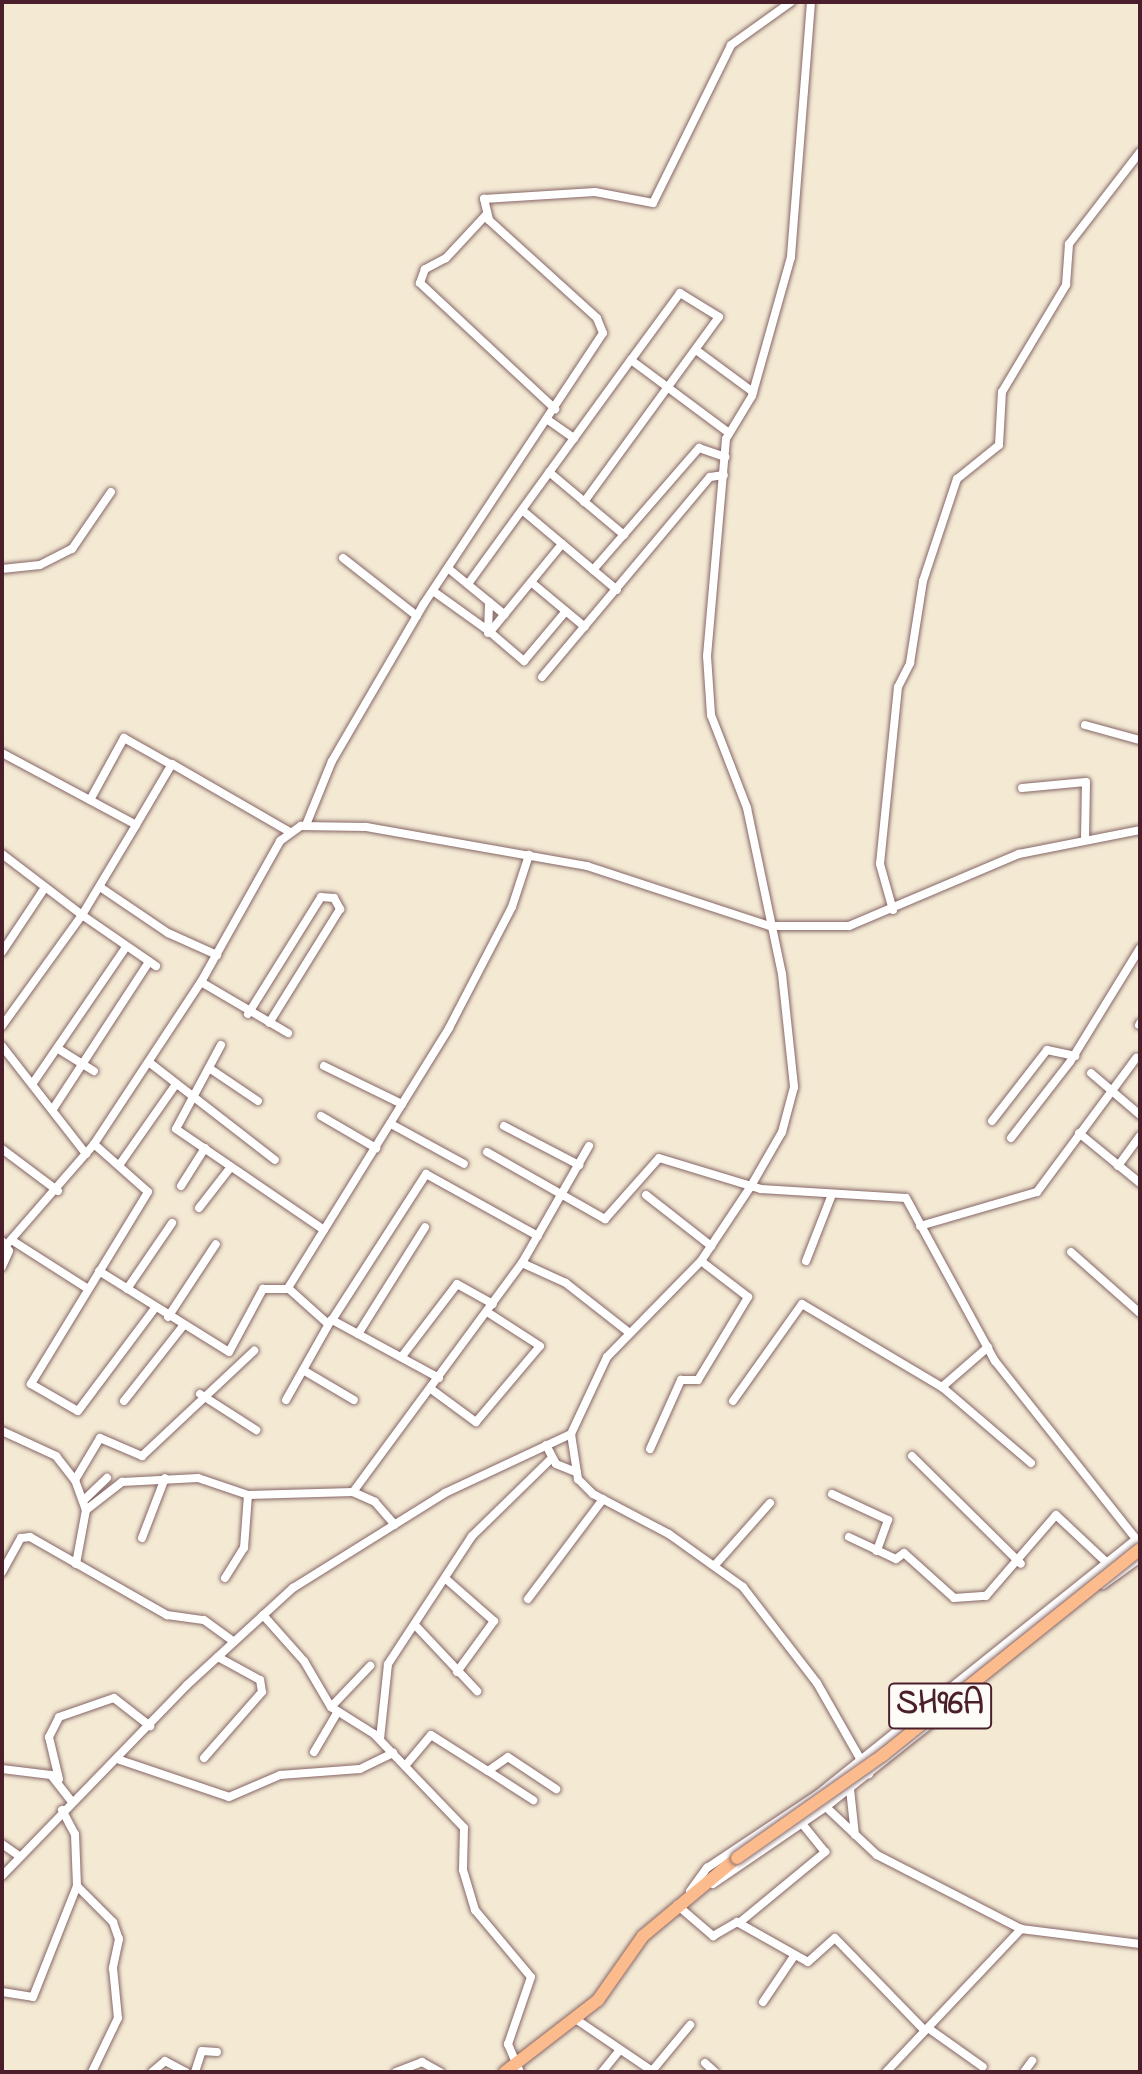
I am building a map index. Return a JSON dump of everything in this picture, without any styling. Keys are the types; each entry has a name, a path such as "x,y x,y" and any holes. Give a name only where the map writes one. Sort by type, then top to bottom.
{"main road":[{"name":"SH96A","path":"513,2070 577,2020 675,1903 883,1755 1139,1544"}],"street":[{"path":"306,825 322,781 417,616 555,409 602,325 486,215 484,199 503,195 595,192 653,203 731,45 791,2"},
{"path":"576,1472 571,1434 627,1331 701,1261 751,1186 782,1132 794,1087 794,1051 743,793 709,700 725,457 729,433 753,392 795,227 811,2"},
{"path":"893,910 880,864 898,687 910,663 923,581 957,479 999,445 1002,392 1066,285 1069,244 1140,152"},
{"path":"486,215 446,258 425,269 420,283 555,409"},
{"path":"468,584 683,292 719,317 584,502"},
{"path":"696,350 753,392"},
{"path":"631,360 729,433"},
{"path":"548,420 574,438"},
{"path":"593,570 699,448 725,457"},
{"path":"546,459 584,502 624,535"},
{"path":"542,677 710,477 724,475"},
{"path":"2,569 40,565 72,549 111,492"},
{"path":"522,510 617,590"},
{"path":"489,633 562,544"},
{"path":"343,558 417,616"},
{"path":"449,569 505,615"},
{"path":"531,582 585,627"},
{"path":"433,591 524,661 566,611"},
{"path":"488,601 489,633"},
{"path":"1085,725 1140,740"},
{"path":"90,800 124,738 290,832"},
{"path":"2,753 136,825"},
{"path":"2,1026 100,887 170,764"},
{"path":"1022,788 1086,782 1085,837"},
{"path":"2,1267 6,1244 58,1191 94,1144 201,982 290,832 306,825 366,827 587,866 770,926 849,926 893,910 1019,854 1085,837 1140,830"},
{"path":"2,854 44,889 153,964 53,1109"},
{"path":"288,1289 391,1124 505,920 529,855"},
{"path":"100,887 168,933 217,955"},
{"path":"2,952 44,889"},
{"path":"248,1014 321,897 334,898 340,909 269,1023"},
{"path":"33,1083 60,1050 126,947"},
{"path":"1011,1138 1075,1056 1140,948"},
{"path":"201,982 248,1014 288,1033"},
{"path":"221,1045 176,1129 324,1230"},
{"path":"2,1046 86,1154"},
{"path":"60,1050 94,1071"},
{"path":"992,1121 1047,1050 1075,1056"},
{"path":"920,1226 1030,1196 1136,1058"},
{"path":"150,1063 275,1160"},
{"path":"324,1066 402,1104"},
{"path":"209,1068 258,1101"},
{"path":"1091,1073 1140,1115"},
{"path":"120,1164 176,1084"},
{"path":"321,1116 376,1148"},
{"path":"391,1124 464,1164"},
{"path":"504,1126 579,1165"},
{"path":"1079,1133 1140,1183"},
{"path":"1118,1166 1140,1136"},
{"path":"94,1144 148,1192 31,1381 75,1411 155,1308"},
{"path":"353,1492 522,1263 589,1146"},
{"path":"181,1186 205,1148"},
{"path":"2,1149 58,1191"},
{"path":"487,1152 608,1218 659,1158 751,1186 831,1197 902,1196 988,1347 1139,1544 1106,1562 863,1758 707,1868 690,1891"},
{"path":"199,1208 230,1168"},
{"path":"286,1400 330,1321 428,1173 538,1236"},
{"path":"646,1195 711,1246"},
{"path":"806,1261 831,1197"},
{"path":"127,1289 172,1223"},
{"path":"358,1334 425,1227"},
{"path":"6,1244 88,1289"},
{"path":"168,1317 216,1244"},
{"path":"1071,1252 1140,1313"},
{"path":"650,1449 681,1380 698,1380 748,1297 701,1261"},
{"path":"522,1263 566,1283 627,1331"},
{"path":"99,1271 168,1317 230,1352 263,1289 272,1284 288,1289 330,1321 403,1355 439,1378"},
{"path":"403,1355 457,1284 540,1346 476,1422 431,1389"},
{"path":"733,1401 800,1304 942,1387 1031,1463"},
{"path":"124,1401 183,1326"},
{"path":"942,1387 988,1347"},
{"path":"75,1480 98,1439 141,1457 200,1394 254,1351"},
{"path":"303,1370 354,1400"},
{"path":"200,1394 256,1430"},
{"path":"2,1431 56,1456 75,1480 85,1505 76,1564"},
{"path":"2,1876 71,1801 120,1760 218,1657 263,1615 395,1525 525,1455 571,1434"},
{"path":"546,1445 551,1459"},
{"path":"525,1455 551,1459 576,1472 603,1499 715,1565 753,1598 863,1758 869,1774"},
{"path":"912,1456 1021,1564"},
{"path":"380,1739 385,1671 490,1514 551,1459"},
{"path":"85,1505 107,1478"},
{"path":"85,1505 117,1483 165,1478 214,1481 248,1495 353,1492 375,1502 395,1525"},
{"path":"142,1538 165,1478"},
{"path":"832,1494 888,1520 877,1551"},
{"path":"225,1578 244,1548 248,1495"},
{"path":"528,1599 603,1499"},
{"path":"715,1565 770,1503"},
{"path":"849,1537 896,1559 904,1553 954,1598 986,1596 1021,1564 1056,1515 1106,1562"},
{"path":"2,1572 23,1536 167,1615 207,1621 234,1642"},
{"path":"690,1891 716,1882 826,1807 1140,1558"},
{"path":"446,1579 494,1621 457,1672"},
{"path":"263,1615 304,1661 334,1710 380,1739 464,1828 463,1870 475,1910 530,1973 508,2044 513,2070"},
{"path":"415,1625 477,1691"},
{"path":"204,1758 262,1692 260,1680 218,1657"},
{"path":"314,1752 334,1710 370,1666"},
{"path":"71,1801 59,1779 49,1737 59,1717 117,1698 150,1726"},
{"path":"405,1766 431,1735 533,1800"},
{"path":"120,1760 229,1797 280,1775 360,1769 393,1753"},
{"path":"488,1771 506,1756 556,1789"},
{"path":"2,1769 59,1779"},
{"path":"850,1789 855,1835"},
{"path":"826,1807 877,1855 1021,1929 1140,1944"},
{"path":"2,1992 33,1997 77,1886 75,1834 62,1810"},
{"path":"675,1903 714,1936 739,1923 825,1852 802,1824"},
{"path":"2,1844 19,1856"},
{"path":"77,1886 113,1922 119,1939 113,1968 118,2018 92,2072"},
{"path":"739,1923 794,1956 813,1962 837,1939 927,2030 983,2067"},
{"path":"886,2072 1021,1929"},
{"path":"763,2002 794,1956"},
{"path":"577,2020 619,2051 656,2070 690,2025"},
{"path":"195,2072 202,2051 217,2052"},
{"path":"602,2072 619,2051"},
{"path":"152,2072 165,2061 186,2072"},
{"path":"1024,2072 1032,2061"},
{"path":"396,2072 422,2062 440,2072"},
{"path":"705,2063 715,2072"}]}
